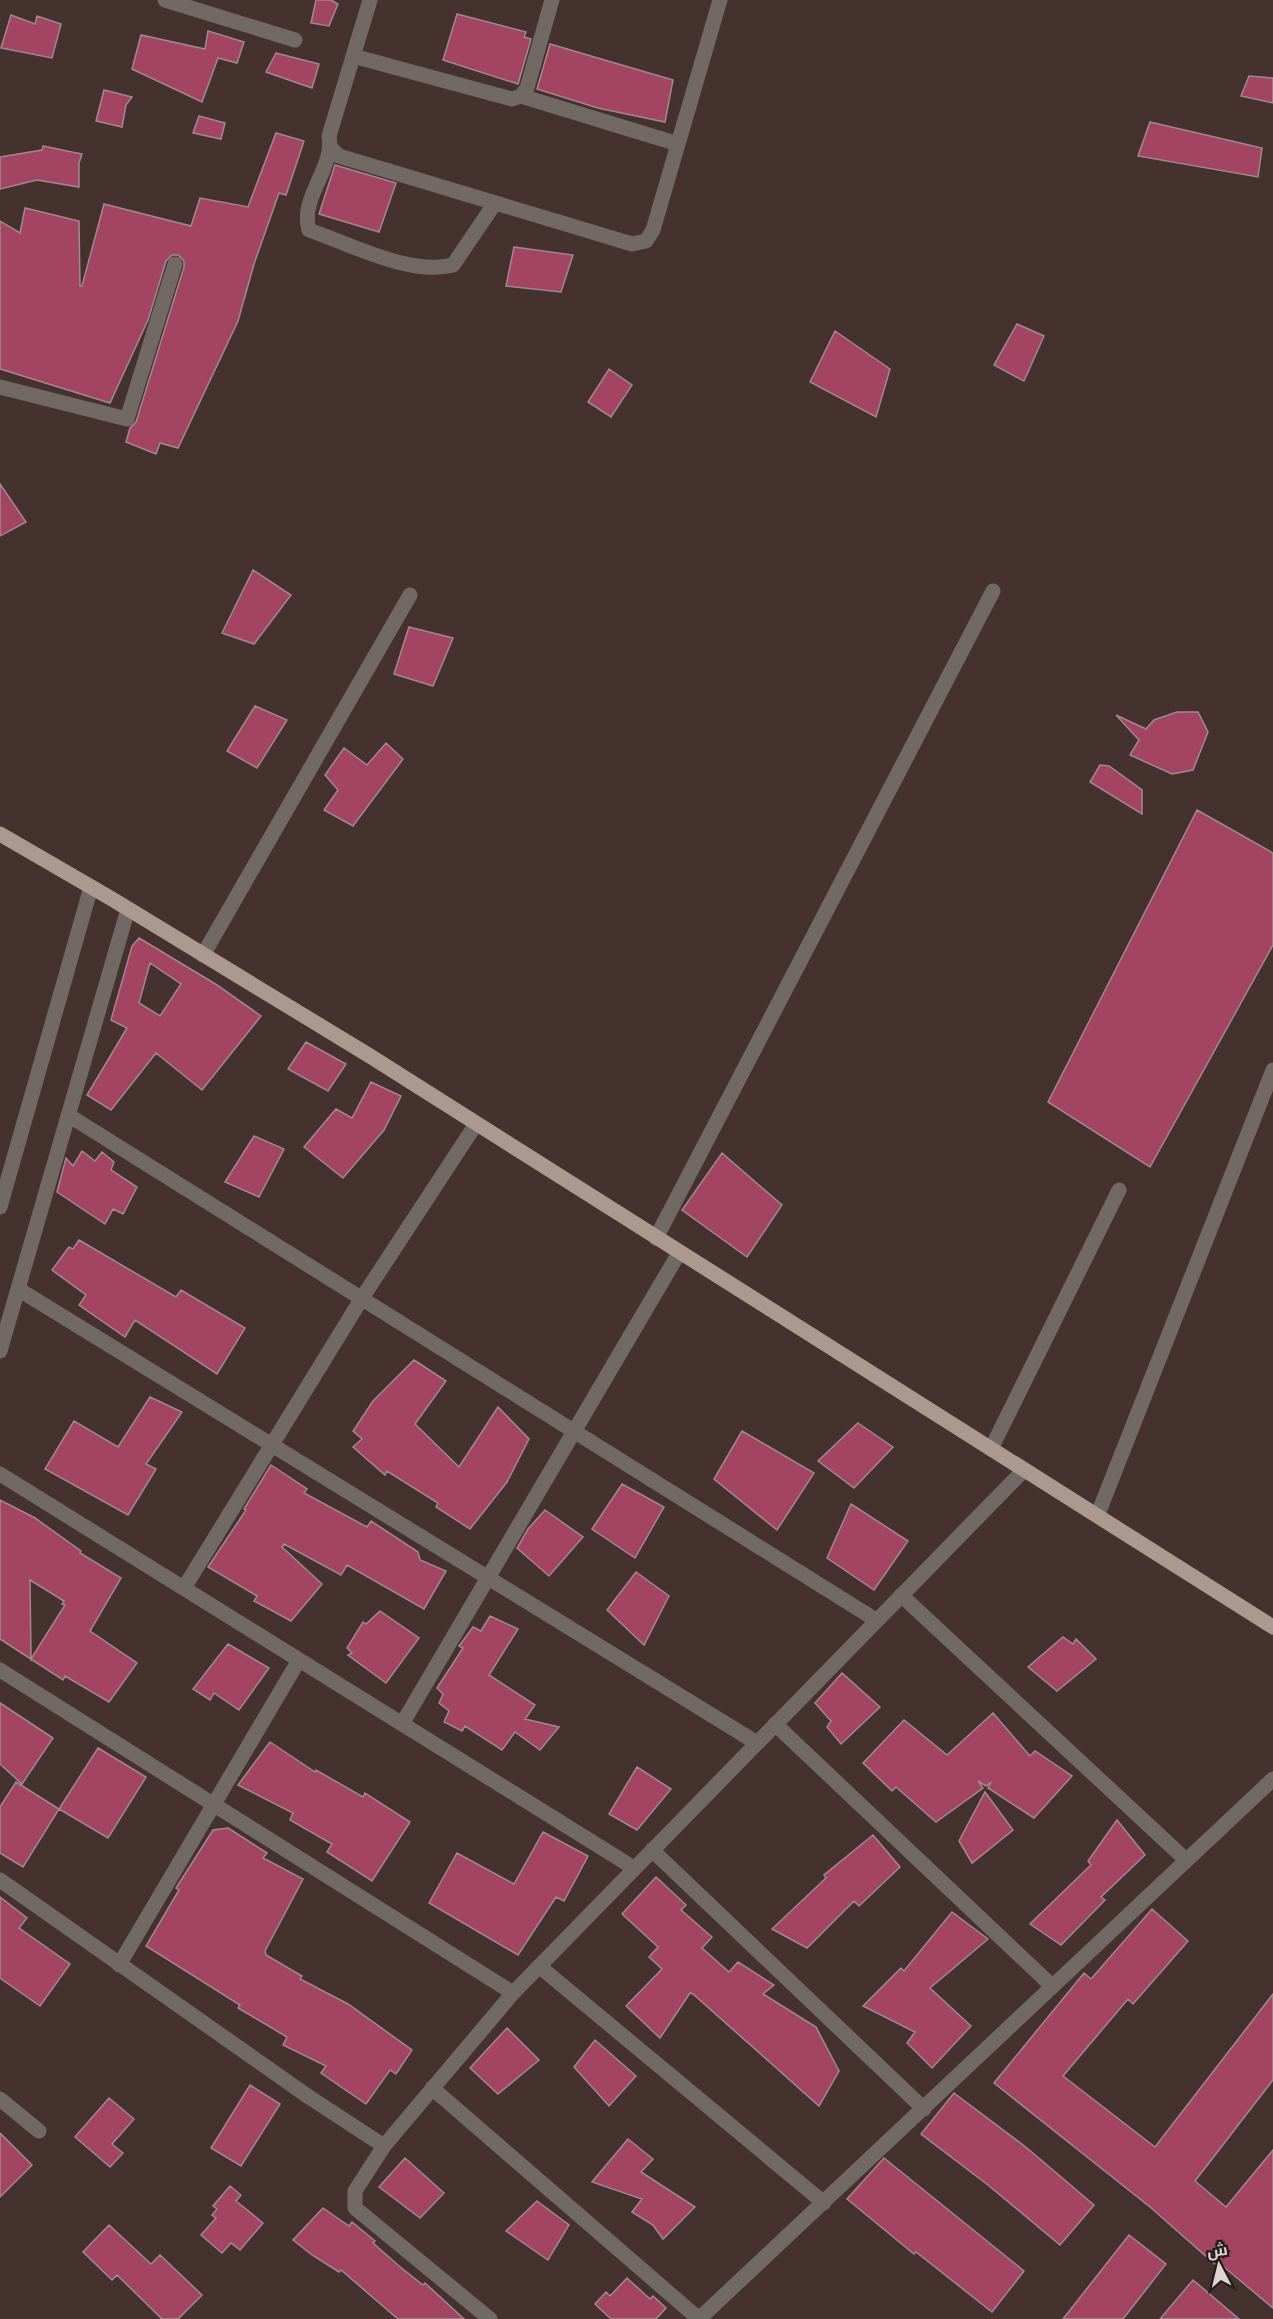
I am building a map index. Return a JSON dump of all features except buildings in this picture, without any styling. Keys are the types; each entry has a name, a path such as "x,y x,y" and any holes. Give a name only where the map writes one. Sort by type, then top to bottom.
{"main road":[{"path":"0,834 128,909 476,1124 1024,1470 1098,1514 1273,1627"}],"street":[{"path":"165,0 295,40"},
{"path":"370,0 329,136 332,148 339,156 632,244 646,241 653,230 720,0"},
{"path":"521,96 527,88 552,0"},
{"path":"353,56 502,98 521,96 678,144"},
{"path":"332,148 306,214 309,230 411,266 440,268 453,265 495,203"},
{"path":"0,387 127,419 176,264"},
{"path":"656,1238 993,591"},
{"path":"203,955 410,595"},
{"path":"0,1208 91,887"},
{"path":"0,1351 128,909"},
{"path":"1098,1514 1273,1070"},
{"path":"68,1115 876,1620"},
{"path":"184,1588 362,1298 476,1124"},
{"path":"991,1449 1119,1190"},
{"path":"402,1724 486,1577 679,1253"},
{"path":"18,1289 757,1743"},
{"path":"490,2319 355,2208 355,2191 384,2146 513,1993 1024,1470"},
{"path":"0,1474 634,1868"},
{"path":"901,1595 1186,1860"},
{"path":"119,1965 299,1660"},
{"path":"0,1670 513,1993"},
{"path":"775,1724 1052,1986"},
{"path":"432,2088 699,2319 1273,1779"},
{"path":"652,1850 924,2109"},
{"path":"0,1880 119,1965 384,2146"},
{"path":"539,1966 824,2203"},
{"path":"0,2099 39,2131"}]}
